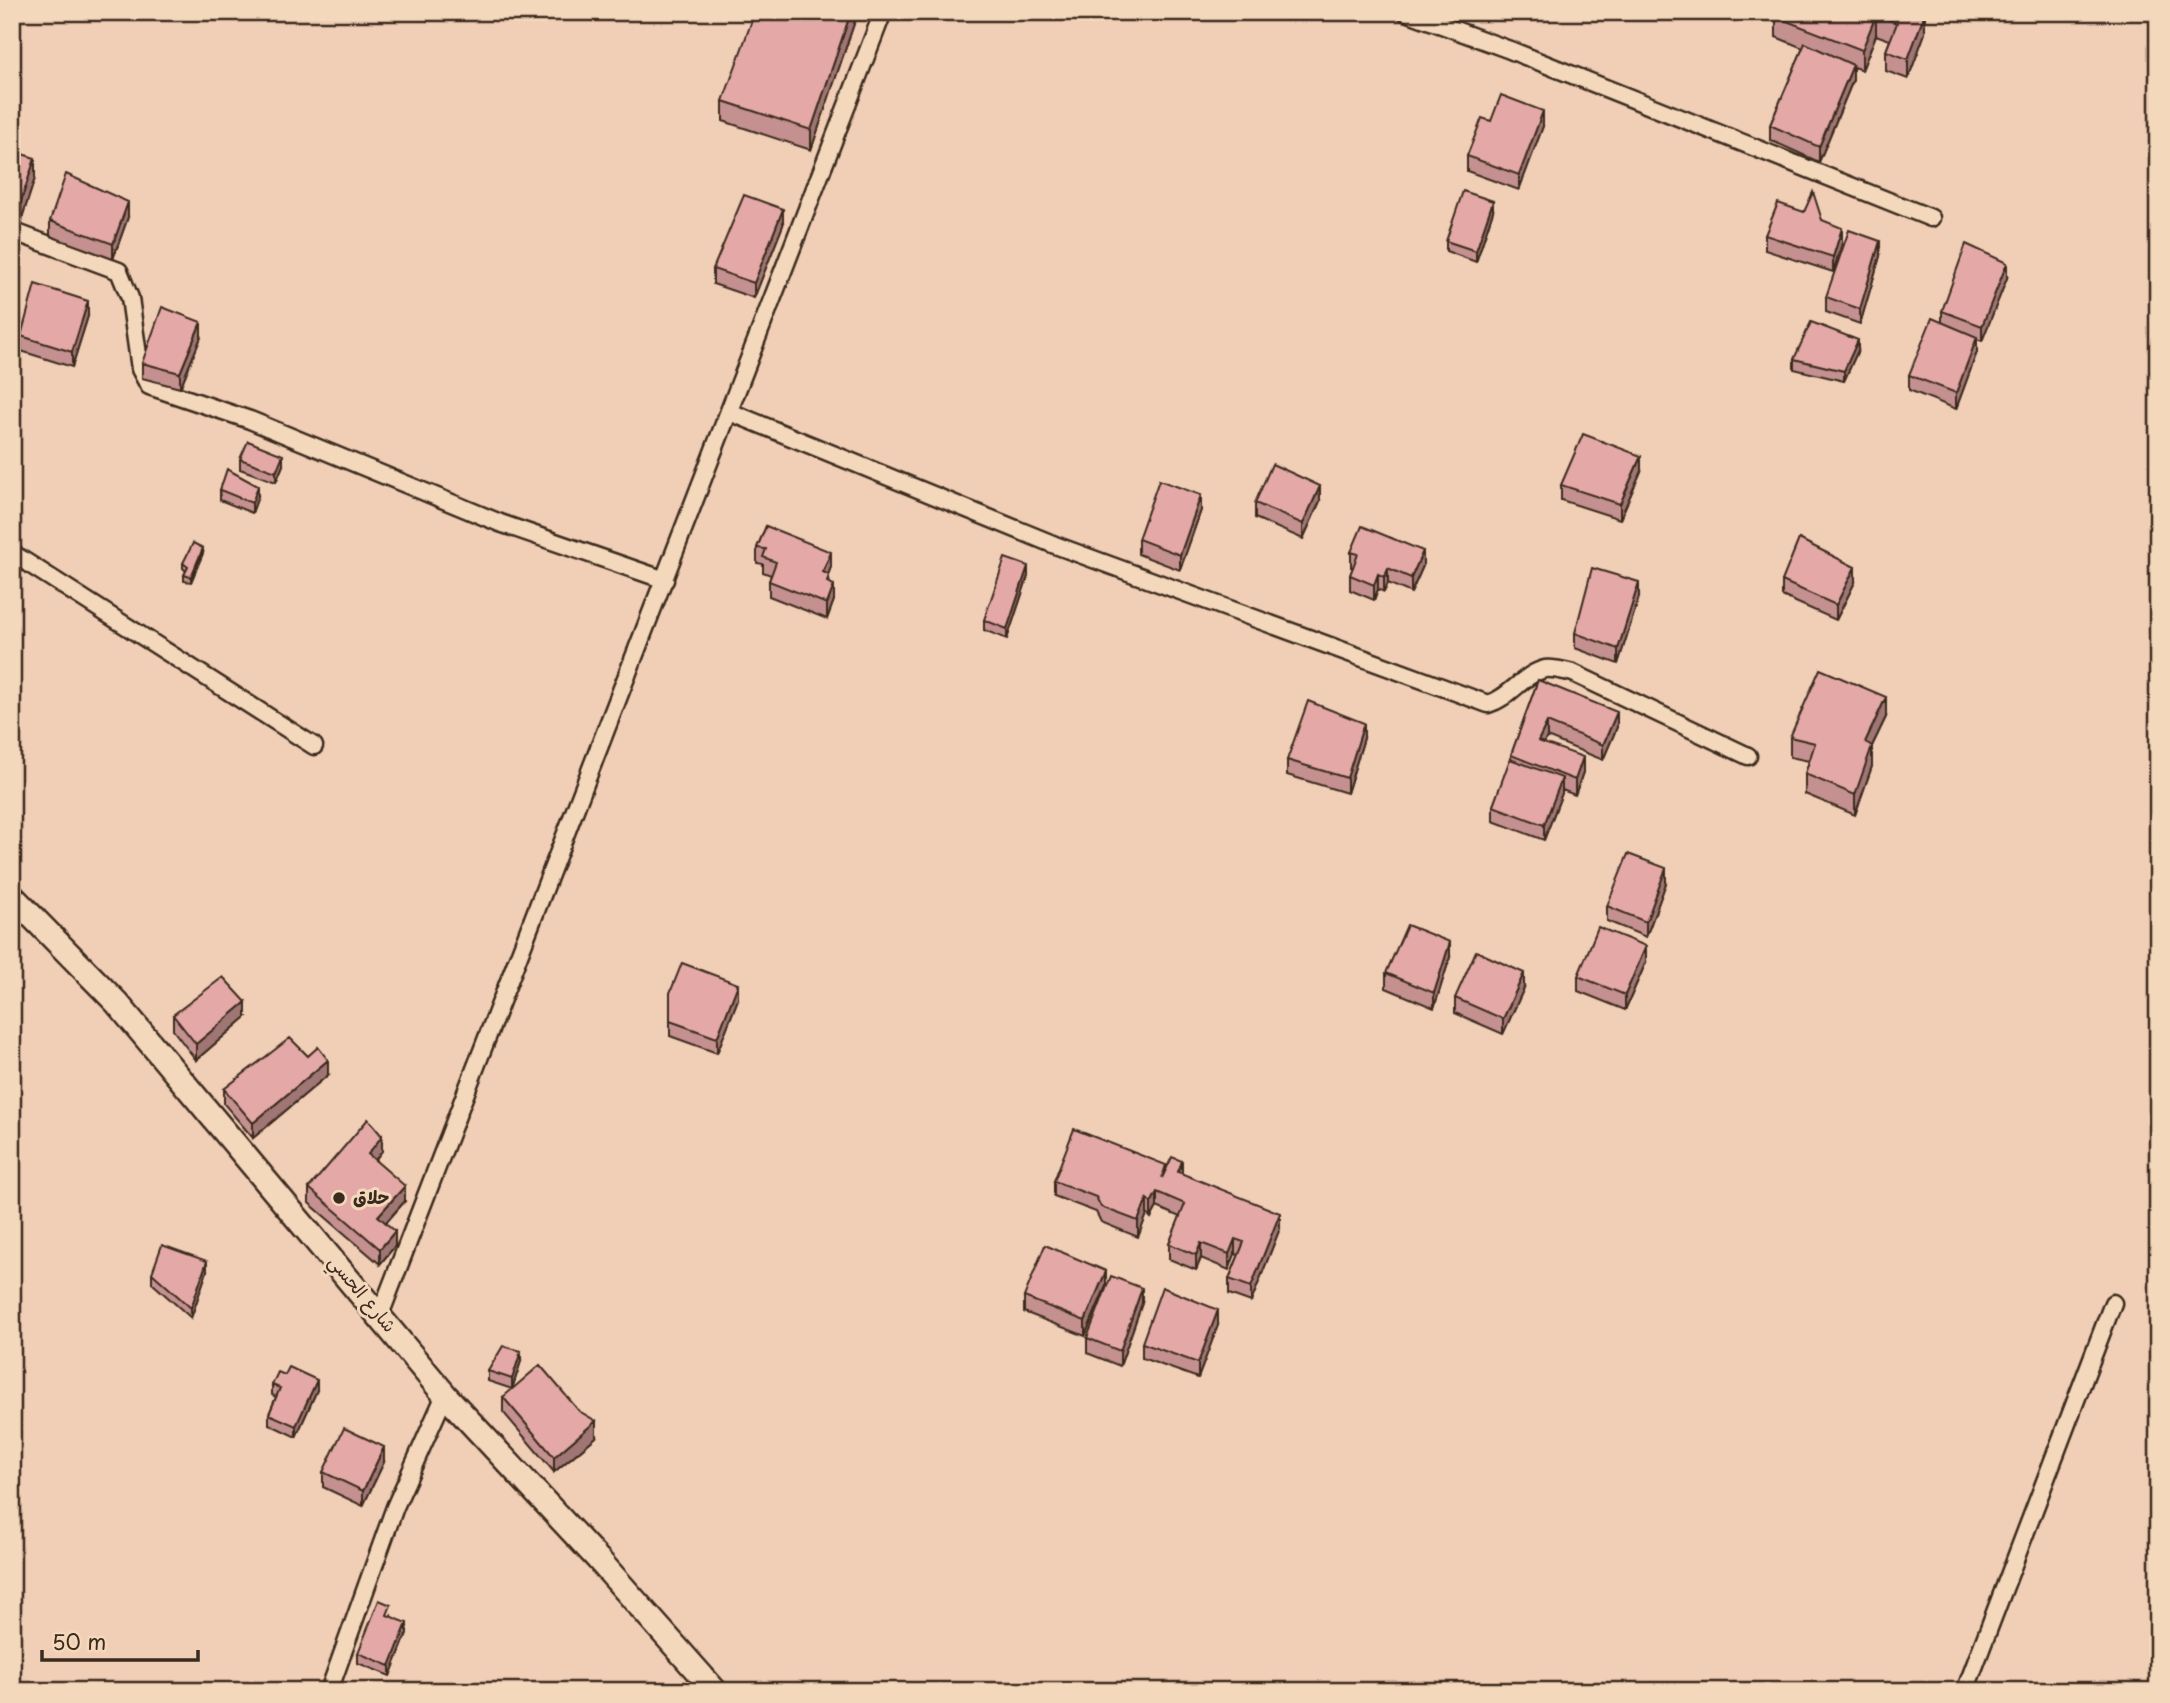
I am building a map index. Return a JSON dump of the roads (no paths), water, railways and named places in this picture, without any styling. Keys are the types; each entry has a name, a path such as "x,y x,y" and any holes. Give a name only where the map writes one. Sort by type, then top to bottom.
{"street":[{"path":"380,1315 883,12"},
{"path":"1406,12 1510,50 1931,218"},
{"path":"12,231 119,271 130,298 140,369 149,386 250,420 500,523 665,580"},
{"path":"730,412 1055,545 1488,704 1497,702 1531,676 1546,669 1573,673 1748,757"},
{"path":"12,553 314,746"},
{"name":"شارع الحسي","path":"12,896 117,1003 445,1395 715,1691"},
{"path":"1965,1691 2113,1303"},
{"path":"329,1691 395,1507 445,1395"}],"place":[{"name":"حلاق","path":"339,1198"}]}
